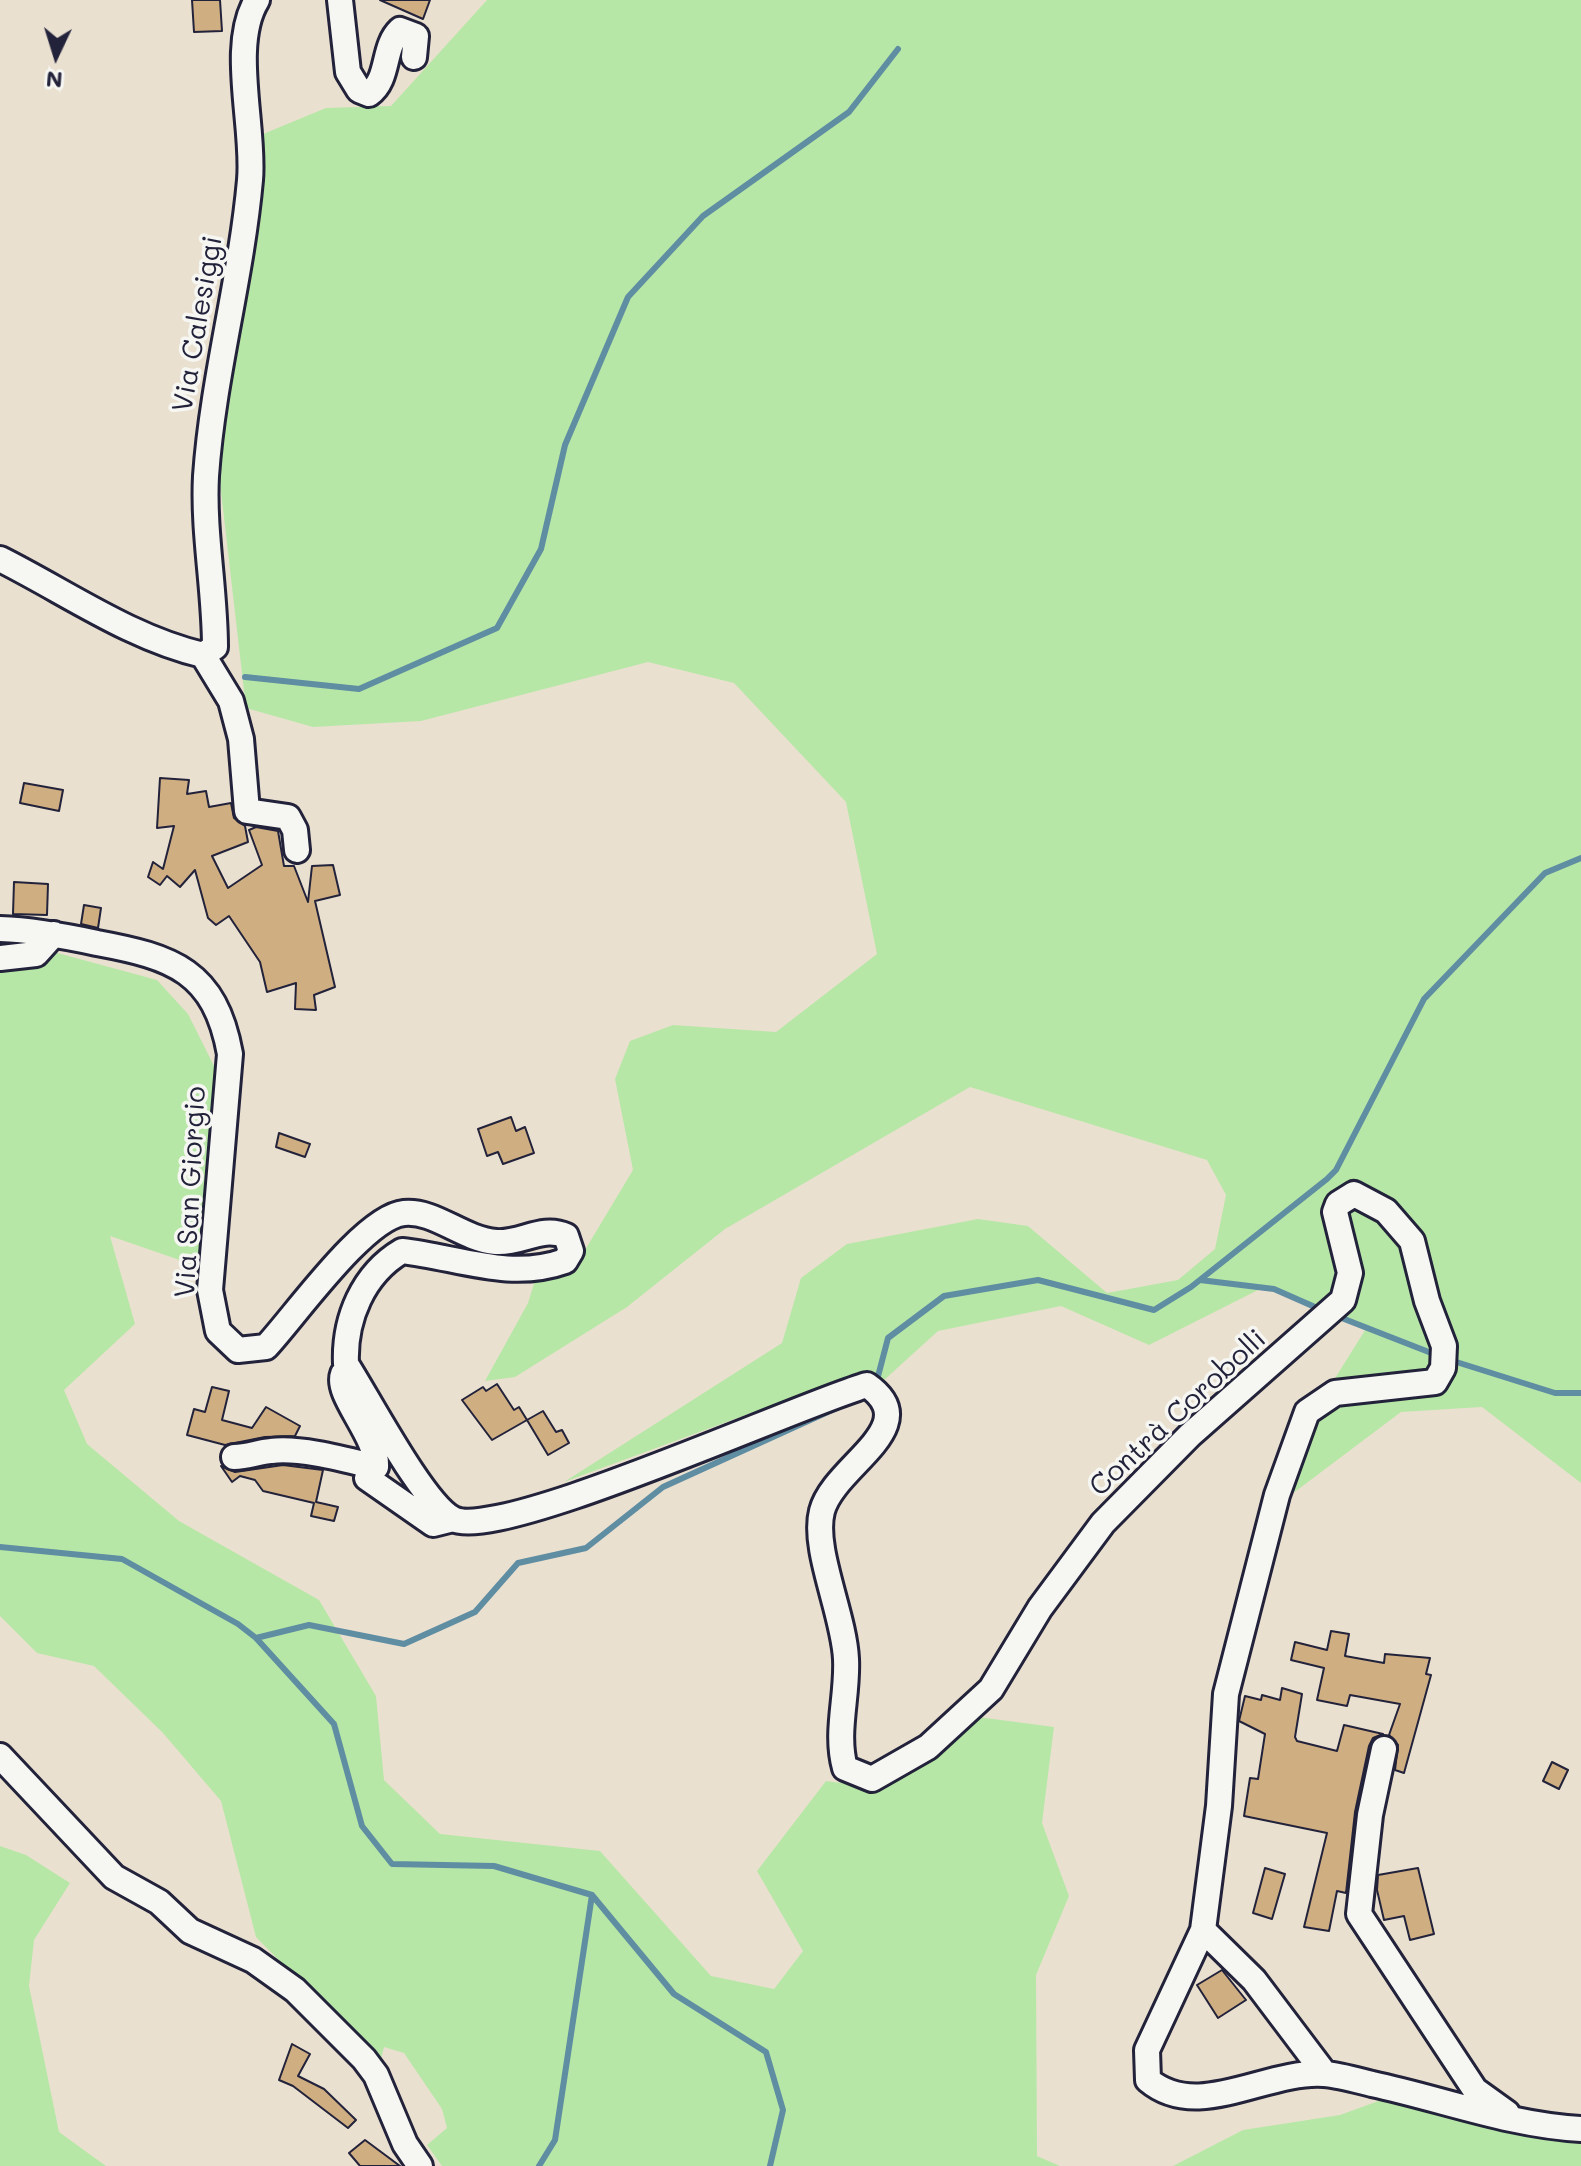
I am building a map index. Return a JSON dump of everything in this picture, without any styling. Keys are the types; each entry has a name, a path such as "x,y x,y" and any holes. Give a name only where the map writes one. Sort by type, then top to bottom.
{"street":[{"path":"340,0 348,72 359,90 369,94 379,84 392,40 400,30 416,36 414,57"},
{"name":"Via Calesiggi","path":"203,655 215,647 206,480 211,420 250,178 245,77 249,5"},
{"path":"0,559 85,607 181,650 203,655 231,701 241,739 247,811 288,817 295,830 297,850"},
{"name":"Via San Giorgio","path":"0,929 54,934 156,954 193,976 213,1002 225,1027 230,1054 210,1290 218,1331 238,1350 266,1347 352,1247 385,1219 405,1213 435,1218 468,1238 499,1243 553,1230 566,1236 571,1251 565,1261 545,1268 492,1268 402,1251 384,1262 352,1311 345,1345 346,1364"},
{"path":"0,958 36,954 54,934"},
{"name":"Contrà Corobolli","path":"367,1478 433,1524 453,1519 476,1523 526,1513 875,1391 889,1413 881,1435 841,1477 822,1509 819,1538 840,1613 846,1661 839,1747 845,1768 872,1779 928,1747 991,1689 1040,1608 1103,1523 1190,1435 1343,1300 1350,1273 1335,1212 1338,1204 1354,1194 1386,1211 1412,1241 1443,1357 1435,1382 1335,1393 1307,1412 1277,1495 1226,1694 1219,1806 1203,1930 1147,2050 1148,2080 1165,2094 1192,2097 1220,2095 1290,2075 1325,2074 1416,2093 1522,2124 1581,2129"},
{"path":"234,1457 250,1457 272,1450 340,1458 376,1467 375,1447 343,1388 341,1379 346,1364"},
{"path":"346,1364 431,1500 453,1519"},
{"path":"1384,1749 1370,1815 1359,1914 1416,2005 1475,2090 1522,2124"},
{"path":"0,1756 114,1877 159,1902 190,1931 253,1960 295,1990 376,2075 405,2144 420,2166"},
{"path":"1203,1930 1254,1980 1325,2074"}],"green space":[{"path":"487,0 1581,0 1581,1483 1482,1407 1401,1412 1284,1500 1307,1423 1367,1327 1264,1287 1149,1345 1061,1306 938,1331 883,1381 862,1372 564,1482 782,1343 801,1278 847,1244 978,1219 1028,1226 1107,1293 1178,1280 1215,1249 1226,1195 1207,1160 970,1087 725,1229 627,1307 515,1377 485,1381 528,1303 536,1277 585,1250 633,1170 615,1079 630,1041 673,1025 776,1032 877,954 846,802 734,683 648,662 421,721 313,727 246,708 216,448 263,134 326,108 391,106"},
{"path":"39,948 157,980 188,1014 214,1066 216,1130 200,1267 110,1236 135,1324 64,1390 87,1444 179,1521 319,1600 376,1696 384,1780 440,1834 600,1851 711,1976 774,1989 803,1951 757,1871 826,1781 871,1787 978,1717 1054,1727 1042,1823 1069,1896 1036,1975 1037,2156 1060,2166 442,2166 427,2145 447,2128 442,2109 404,2053 384,2047 380,2063 256,1937 221,1801 163,1733 94,1666 37,1653 0,1616 0,955"},
{"path":"0,1846 26,1855 70,1883 34,1940 29,1986 59,2132 106,2166 0,2166"},
{"path":"1384,2099 1515,2133 1581,2141 1581,2166 1173,2166 1243,2130 1340,2115"}],"building":[{"path":"192,0 220,0 222,31 194,32"},
{"path":"380,0 430,0 423,19"},
{"path":"160,778 189,780 187,794 206,791 209,807 231,803 234,818 245,826 248,842 212,856 228,888 262,865 249,830 256,827 278,831 284,866 294,866 308,902 312,866 333,865 340,895 315,901 335,987 314,995 316,1010 295,1009 296,983 267,992 260,962 229,916 216,925 208,918 195,870 180,887 167,876 160,885 148,877 153,862 163,869 174,826 157,828"},
{"path":"24,783 63,790 59,811 20,803"},
{"path":"14,882 48,884 47,915 13,914"},
{"path":"84,905 101,908 98,928 81,924"},
{"path":"511,1117 516,1131 525,1127 534,1153 503,1164 498,1152 487,1156 478,1129"},
{"path":"279,1133 310,1144 305,1157 276,1147"},
{"path":"497,1384 514,1410 519,1407 527,1420 492,1440 462,1400 483,1387 486,1391"},
{"path":"212,1387 229,1391 222,1420 252,1428 266,1407 300,1426 295,1436 265,1437 225,1445 187,1435 194,1409 205,1412"},
{"path":"543,1411 556,1432 562,1430 569,1443 548,1455 527,1420"},
{"path":"283,1465 323,1470 316,1502 338,1507 334,1521 311,1516 314,1503 263,1491 255,1480 240,1476 232,1482 221,1466 235,1472"},
{"path":"1331,1631 1349,1634 1345,1656 1384,1663 1385,1654 1430,1658 1426,1674 1431,1675 1404,1773 1395,1770 1398,1745 1389,1735 1400,1704 1350,1695 1347,1706 1317,1700 1324,1668 1291,1660 1295,1642 1327,1650"},
{"path":"1282,1688 1302,1694 1295,1737 1297,1741 1337,1751 1344,1725 1383,1734 1373,1738 1369,1746 1355,1812 1346,1893 1337,1891 1329,1931 1304,1927 1327,1833 1244,1816 1250,1778 1258,1779 1265,1734 1239,1721 1245,1696 1261,1700 1262,1695 1280,1700"},
{"path":"1552,1762 1568,1770 1559,1789 1543,1781"},
{"path":"1265,1868 1285,1874 1272,1919 1253,1913"},
{"path":"1418,1868 1434,1934 1410,1940 1404,1916 1384,1920 1377,1890 1378,1875"},
{"path":"1222,1970 1246,2000 1218,2018 1197,1985"},
{"path":"292,2044 310,2054 298,2076 324,2089 356,2120 348,2128 293,2086 279,2080"},
{"path":"365,2140 400,2166 360,2166 349,2153"}],"waterway":[{"path":"245,677 359,689 497,628 541,549 565,445 628,297 703,216 849,112 898,49"},
{"path":"876,1384 888,1338 944,1296 1038,1280 1154,1310 1191,1287 1336,1170 1424,999 1545,873 1581,858"},
{"path":"1200,1280 1274,1289 1324,1311"},
{"path":"1334,1315 1439,1356"},
{"path":"1450,1360 1555,1393 1581,1393"},
{"path":"256,1638 309,1625 404,1644 475,1612 518,1563 586,1548 663,1487 841,1406"},
{"path":"0,1547 122,1559 238,1624 256,1638 334,1724 362,1826 392,1864 494,1866 592,1895 674,1994 766,2052 783,2110 770,2166"},
{"path":"539,2166 555,2140 592,1895"}]}
